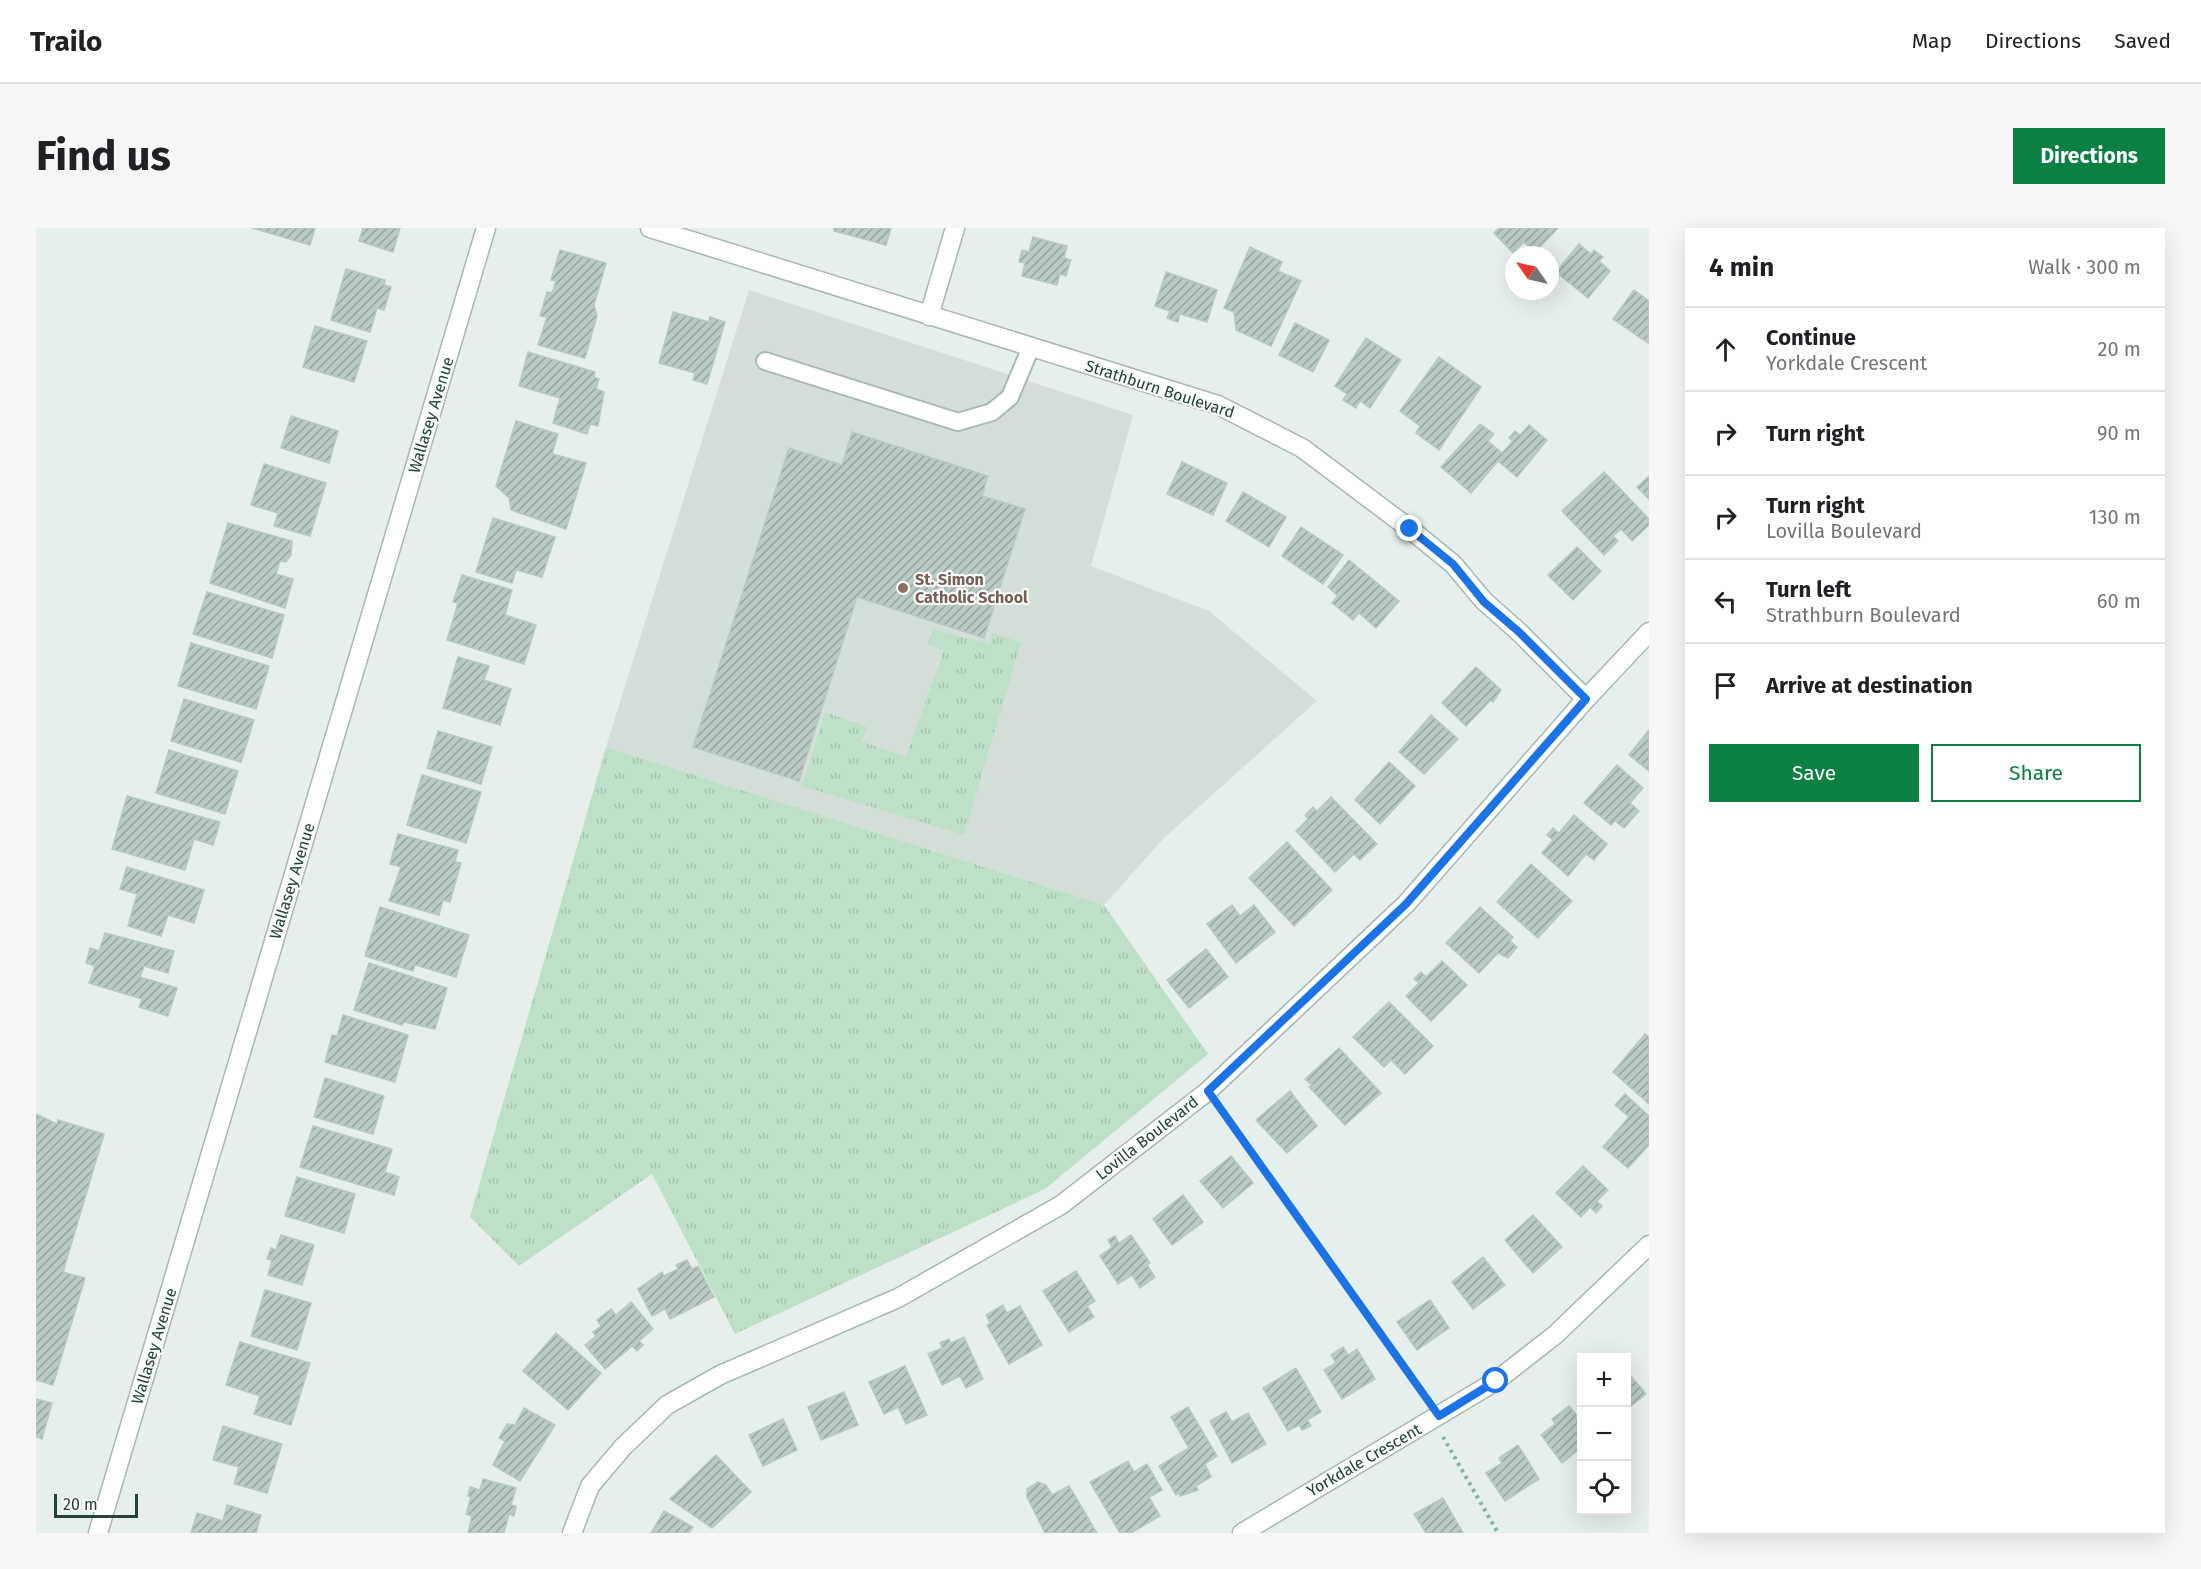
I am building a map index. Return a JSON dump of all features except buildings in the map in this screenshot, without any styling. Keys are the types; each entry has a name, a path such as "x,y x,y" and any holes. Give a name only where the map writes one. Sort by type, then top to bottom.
{"street":[{"name":"Wallasey Avenue","path":"98,1533 486,228"},
{"name":"Strathburn Boulevard","path":"650,228 1218,405 1302,448 1360,490 1453,564 1484,602 1519,632 1586,699"},
{"path":"929,316 955,228"},
{"name":"Lovilla Boulevard","path":"572,1533 590,1486 623,1447 668,1405 720,1375 898,1298 1061,1205 1208,1091 1406,904 1586,699 1649,632"},
{"name":"Yorkdale Crescent","path":"1242,1533 1496,1381 1555,1335 1649,1245"}],"lane":[{"path":"765,361 958,422 992,412 1010,397 1030,347"}],"path":[{"path":"1208,1091 1436,1418 1498,1533"}],"shaded area":[{"name":"St. Simon Catholic School","path":"749,290 1133,415 1091,566 1209,611 1317,701 1164,838 1104,905 606,747"}],"green space":[{"path":"933,629 990,644 992,632 1021,643 964,835 802,786 825,712 867,727 861,741 906,757 944,650 928,645"},
{"path":"606,747 1104,905 1208,1054 1045,1189 735,1334 652,1174 519,1266 470,1217"}],"place":[{"name":"St. Simon Catholic School","path":"903,588"}],"route":[{"path":"1410,529 1453,564 1484,602 1519,632 1586,699 1406,904 1208,1091 1439,1416 1496,1381"}]}
